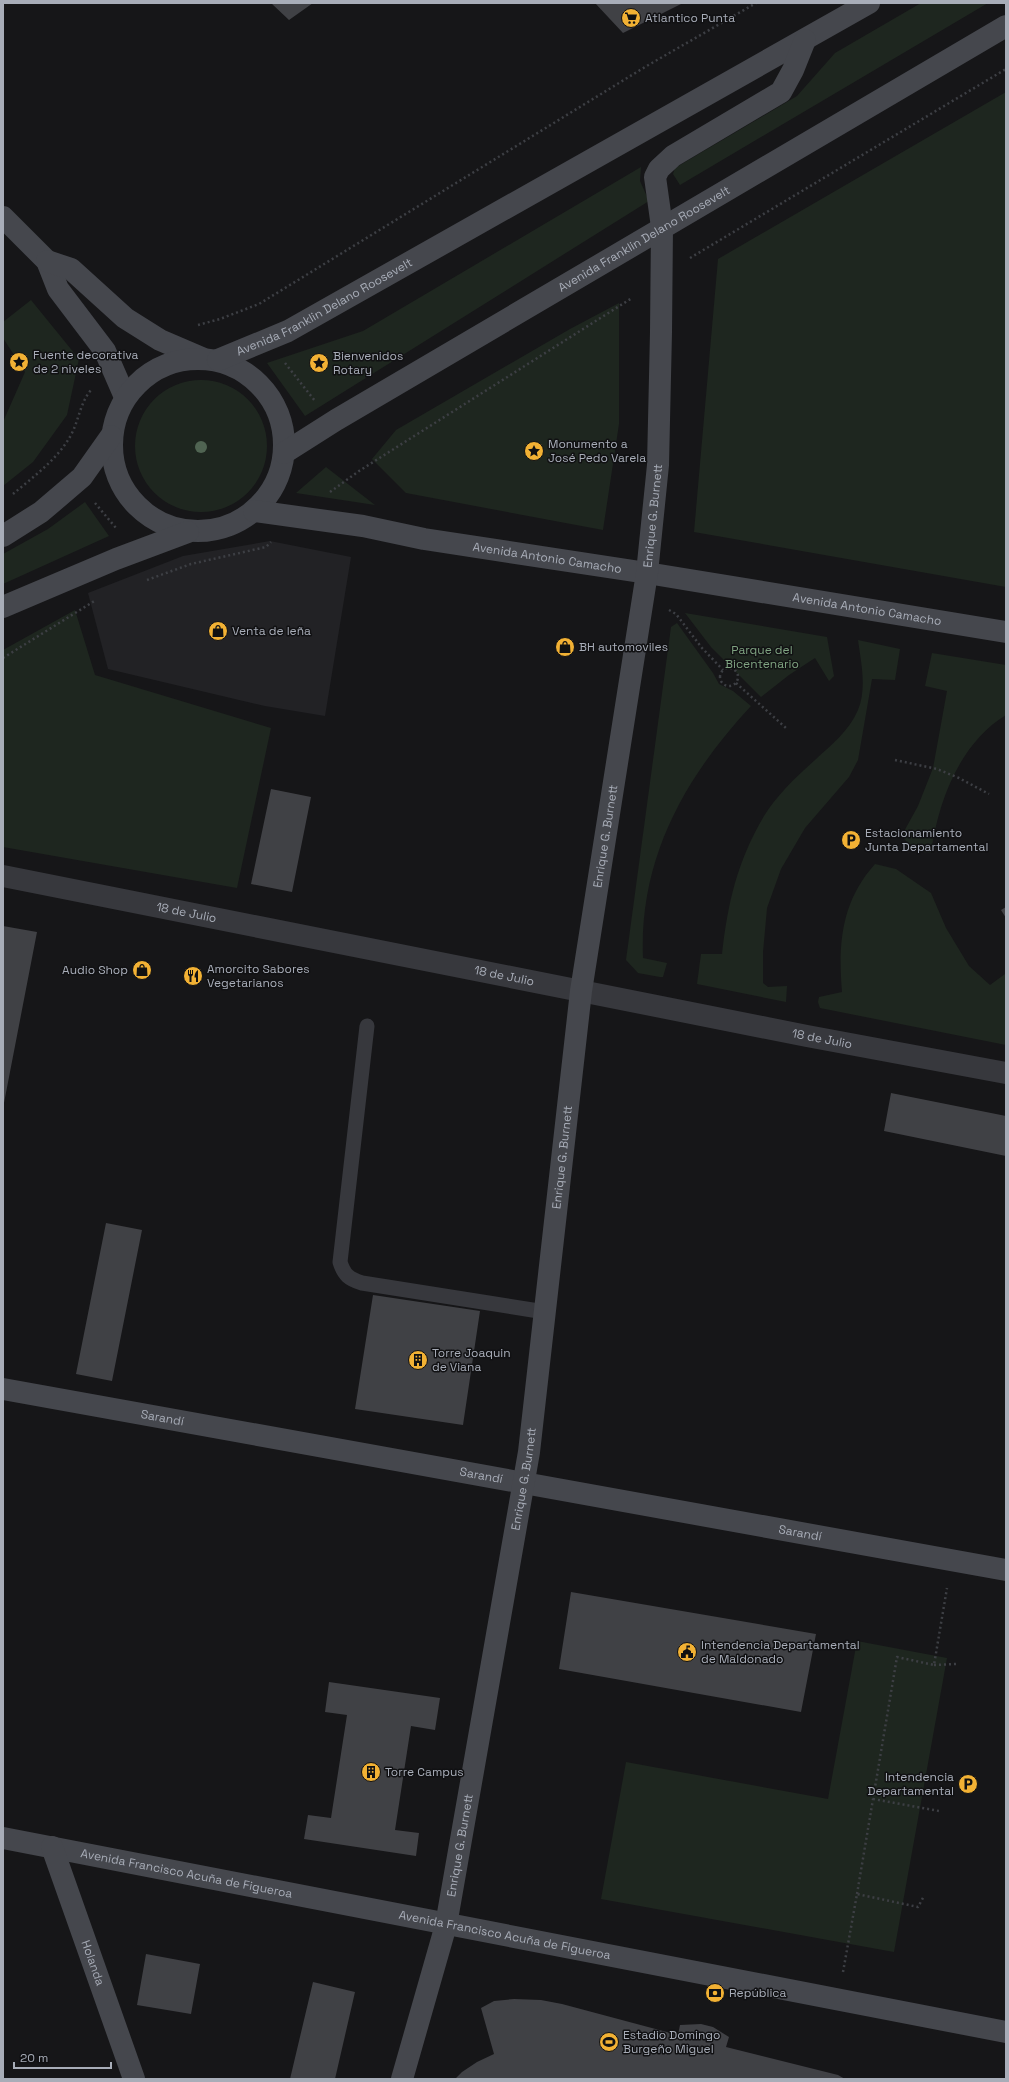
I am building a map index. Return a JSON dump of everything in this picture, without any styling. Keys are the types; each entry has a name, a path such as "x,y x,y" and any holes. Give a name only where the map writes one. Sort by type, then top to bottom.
{"street":[{"name":"Avenida Franklin Delano Roosevelt","path":"111,436 116,416 125,397 141,379 162,366 210,359 271,339 870,3"},
{"name":"Avenida Franklin Delano Roosevelt","path":"284,453 336,420 662,227 1006,26"},
{"name":"Enrique G. Burnett","path":"402,2079 446,1925 523,1483 545,1312 581,991 647,573 658,464 662,275 662,227 655,177 659,169 673,156 781,92 793,70 805,40"},
{"path":"3,216 47,261 58,289 105,352 125,397"},
{"path":"47,261 71,270 125,318 160,340 241,370 260,385 275,405 283,428 284,453 279,475 269,495 254,511 234,524 212,531 188,532 162,524 139,510 122,488 113,463 111,436"},
{"path":"3,536 41,512 82,477 111,436"},
{"name":"Avenida Antonio Camacho","path":"254,511 363,526 424,539 647,573 1006,632"},
{"path":"3,618 11,604 188,532"},
{"name":"18 de Julio","path":"3,876 581,991 1006,1073"},
{"name":"Sarandí","path":"3,1389 1006,1570"},
{"name":"Avenida Francisco Acuña de Figueroa","path":"3,1838 446,1925 1006,2032"},
{"name":"Holanda","path":"52,1847 134,2079"}],"lane":[{"path":"367,1026 340,1262 343,1272 351,1280 362,1283 545,1312"}],"path":[{"path":"160,340 181,329 220,319 259,304 645,67 756,3"},
{"path":"146,580 191,564 266,546 298,517 359,471 625,304 662,275 1006,70"},
{"path":"259,304 271,339 283,361 317,403 336,420"},
{"path":"13,494 49,463 71,435 85,397 111,364"},
{"path":"3,658 102,596"},
{"path":"682,623 702,648 723,670"},
{"path":"734,669 738,676 736,683 729,687 722,683 720,676 723,670 734,669"},
{"path":"736,683 786,728"},
{"path":"895,760 937,769 989,794"},
{"path":"934,1664 952,1560"},
{"path":"838,1999 897,1657 934,1664 956,1664"},
{"path":"873,1799 939,1811"},
{"path":"857,1894 918,1906 924,1896"}],"shaded area":[{"name":"Venta de leña","path":"270,541 351,557 325,716 265,706 108,669 88,593 183,556"}],"green space":[{"path":"921,3 988,3 680,185 673,174 675,168 797,96 835,53"},
{"path":"1006,92 1006,587 694,532 718,259"},
{"path":"641,167 640,181 649,201 305,416 267,363 363,331"},
{"path":"31,300 79,359 67,415 33,462 3,486 3,422 25,372 3,338 3,322"},
{"path":"619,303 619,424 603,530 406,493 372,459 396,430 570,329"},
{"path":"207,380 226,385 238,391 248,399 256,409 262,421 266,433 266,459 262,471 256,483 248,493 238,501 226,507 214,511 195,512 176,507 164,501 154,493 146,483 140,471 136,459 135,440 140,421 146,409 154,399 164,391 176,385 188,381"},
{"path":"326,467 375,505 296,493"},
{"path":"85,502 109,536 3,584 3,554 48,529"},
{"path":"75,610 95,675 271,728 237,888 3,847 3,650"},
{"name":"Parque del Bicentenario","path":"685,613 827,637 834,676 829,681 815,658 789,675 761,697 711,647"},
{"path":"677,623 713,673 719,684 733,691 751,706 727,733 706,761 687,791 671,821 658,853 649,886 644,921 643,958 667,963 663,977 660,977 638,973 626,960 671,627"},
{"path":"858,640 900,649 895,680 872,679 858,760 849,777 805,828 781,869 767,908 763,952 763,983 768,987 787,986 786,1002 697,984 701,954 722,954 727,917 740,866 764,816 788,786 845,731 858,710 861,702 863,684"},
{"path":"932,653 1006,665 1006,715 990,727 976,741 964,757 954,775 939,813 931,853 914,848 902,835 918,806 933,768 947,691 925,686"},
{"path":"875,864 896,869 931,893 946,928 969,966 990,985 1005,974 1006,975 1006,1045 820,1008 818,1002 819,997 842,992 841,957 844,924 855,893"},
{"path":"857,1641 947,1658 894,1952 601,1899 626,1762 828,1799"}],"building":[{"path":"271,3 313,3 289,20"},
{"name":"Atlantico Punta","path":"595,3 683,3 623,33"},
{"path":"271,789 311,797 292,892 251,884"},
{"path":"1006,907 1006,918 1001,910"},
{"path":"3,926 37,932 4,1103 3,1103"},
{"path":"891,1093 1006,1116 1006,1156 884,1131"},
{"path":"106,1223 142,1230 112,1381 76,1374"},
{"name":"Torre Joaquin de Viana","path":"373,1295 480,1311 463,1425 355,1409"},
{"name":"Intendencia Departamental de Maldonado","path":"571,1592 816,1634 801,1712 559,1669"},
{"name":"Torre Campus","path":"329,1682 440,1698 435,1730 411,1726 395,1830 419,1833 416,1856 304,1839 308,1815 331,1818 347,1715 325,1712"},
{"path":"146,1954 200,1964 191,2014 137,2005"},
{"path":"313,1982 355,1992 335,2079 290,2079"},
{"name":"Estadio Domingo Burgeño Miguel","path":"514,1999 541,2000 562,2004 678,2035 680,2025 701,2024 713,2027 729,2037 726,2047 838,2075 845,2079 455,2079 462,2072 477,2062 494,2054 481,2008 494,2001"}],"place":[{"name":"Atlantico Punta","path":"631,18"},
{"name":"Fuente decorativa de 2 niveles","path":"19,362"},
{"name":"Bienvenidos Rotary","path":"319,363"},
{"name":"Monumento a José Pedo Varela","path":"534,451"},
{"name":"Venta de leña","path":"218,631"},
{"name":"BH automoviles","path":"565,647"},
{"name":"Estacionamiento Junta Departamental","path":"851,840"},
{"name":"Audio Shop","path":"142,970"},
{"name":"Amorcito Sabores Vegetarianos","path":"193,976"},
{"name":"Torre Joaquin de Viana","path":"418,1360"},
{"name":"Intendencia Departamental de Maldonado","path":"687,1652"},
{"name":"Torre Campus","path":"371,1772"},
{"name":"Intendencia Departamental","path":"968,1784"},
{"name":"República","path":"715,1993"},
{"name":"Estadio Domingo Burgeño Miguel","path":"609,2042"}]}
